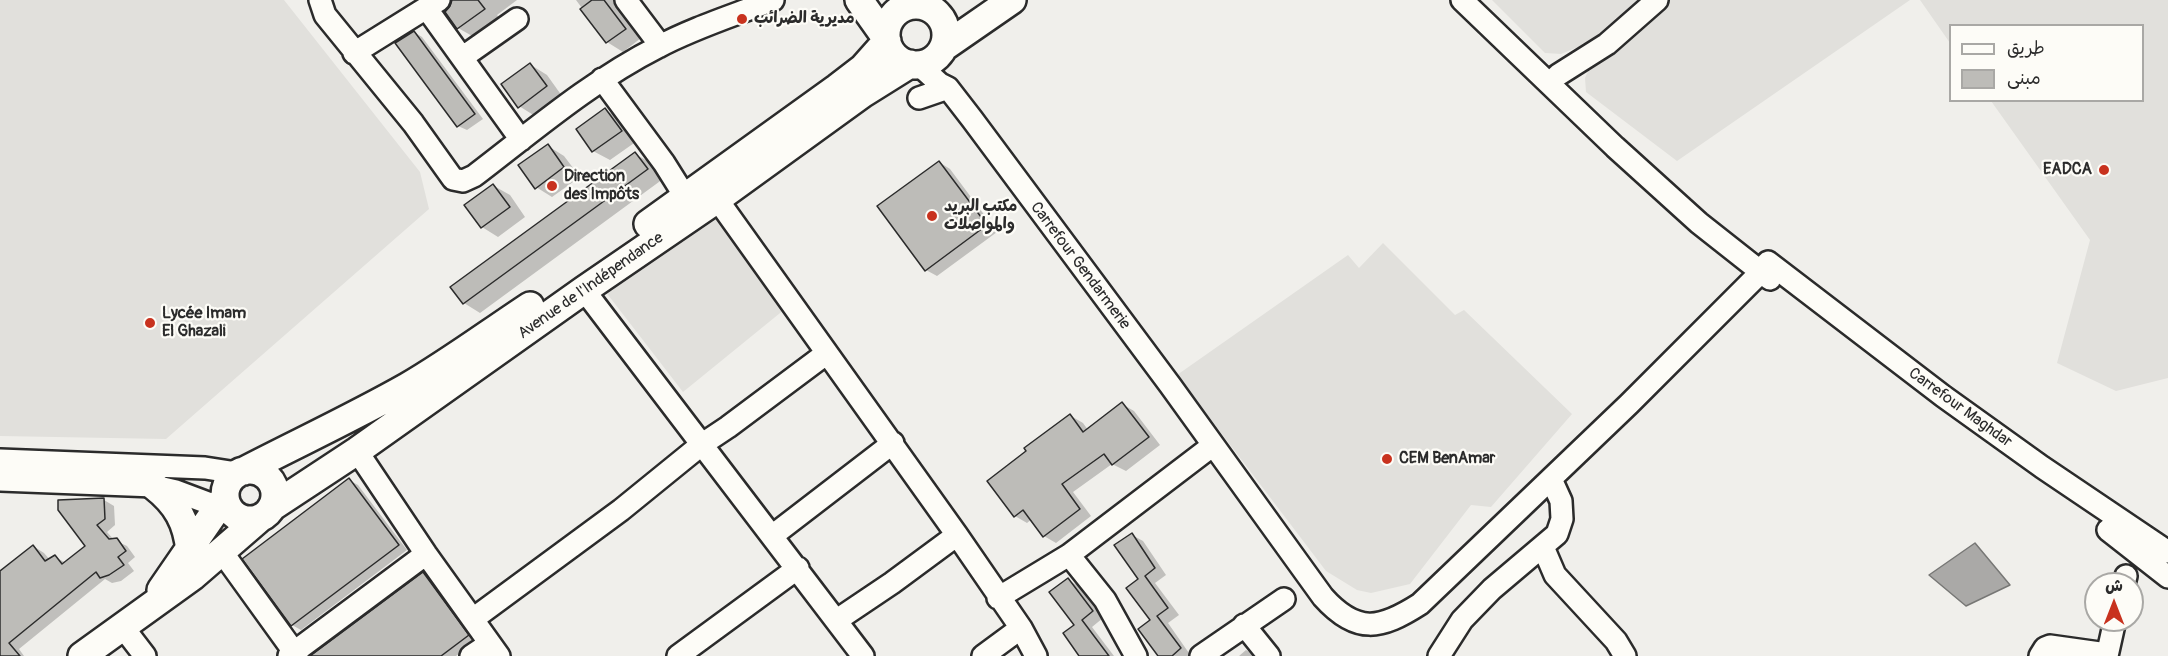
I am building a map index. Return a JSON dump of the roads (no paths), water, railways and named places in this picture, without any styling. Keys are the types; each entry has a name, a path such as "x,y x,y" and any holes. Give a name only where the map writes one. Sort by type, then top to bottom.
{"main road":[{"path":"859,0 887,39 895,56 928,57 946,39 942,22 937,14 919,3 898,12 887,28 887,39"},
{"name":"Avenue de l'Indépendance","path":"82,656 165,598 266,513 717,199 862,94 928,57 1012,0"},
{"name":"Avenue de l'Indépendance","path":"241,472 355,415 448,362 686,198 837,88 863,68 887,39"},
{"path":"241,472 260,472 267,477 275,491 266,513 245,519 226,505 228,483 241,472"},
{"path":"154,486 167,496 184,520 190,550"},
{"name":"Avenue de l'Indépendance","path":"146,610 226,505"}],"street":[{"path":"320,0 325,15 413,123 453,179 463,181 474,177 602,79 660,45 772,0"},
{"path":"626,0 660,45"},
{"path":"1462,0 1615,147 1699,223 1764,267 2168,577"},
{"path":"1479,0 1764,267"},
{"path":"1558,75 1607,44 1657,0"},
{"path":"354,53 433,4 463,57 521,140"},
{"path":"463,57 517,19"},
{"path":"919,98 948,87 940,66 928,57"},
{"path":"602,79 664,163 686,198"},
{"name":"Carrefour Gendarmerie","path":"948,87 1170,385 1323,597 1332,608 1345,617 1362,624 1377,625 1406,613 1420,604 1551,479 1764,267"},
{"path":"717,199 893,443 998,598 1021,628 1036,656"},
{"name":"Carrefour Maghdar","path":"1764,267 2141,536 2168,552"},
{"path":"584,290 863,656"},
{"path":"473,620 621,510 701,445 728,428 827,353"},
{"path":"772,536 893,443"},
{"path":"998,598 1069,555 1212,446"},
{"path":"357,451 494,650 471,656"},
{"path":"0,460 205,468 241,472"},
{"path":"1439,656 1462,620 1500,582 1557,534 1562,519 1561,501 1551,479"},
{"path":"0,480 154,486 226,505"},
{"path":"837,620 957,535"},
{"path":"2141,536 2168,535"},
{"path":"1543,547 1555,575 1616,641 1625,656"},
{"path":"222,552 293,655 426,554"},
{"path":"1069,555 1105,600 1136,656"},
{"path":"678,656 798,568"},
{"path":"1201,656 1284,600"},
{"path":"1244,625 1269,656"},
{"path":"122,626 145,656"},
{"path":"983,656 1021,628"},
{"path":"2040,656 2045,648 2050,646 2107,655 2112,632"}],"place":[{"name":"مديرية الضرائب","path":"742,19"},
{"name":"EADCA","path":"2104,170"},
{"name":"Direction des Impôts","path":"552,186"},
{"name":"مكتب البريد والمواصلات","path":"932,216"},
{"name":"Lycée Imam El Ghazali","path":"150,323"},
{"name":"CEM BenAmar","path":"1387,459"}]}
